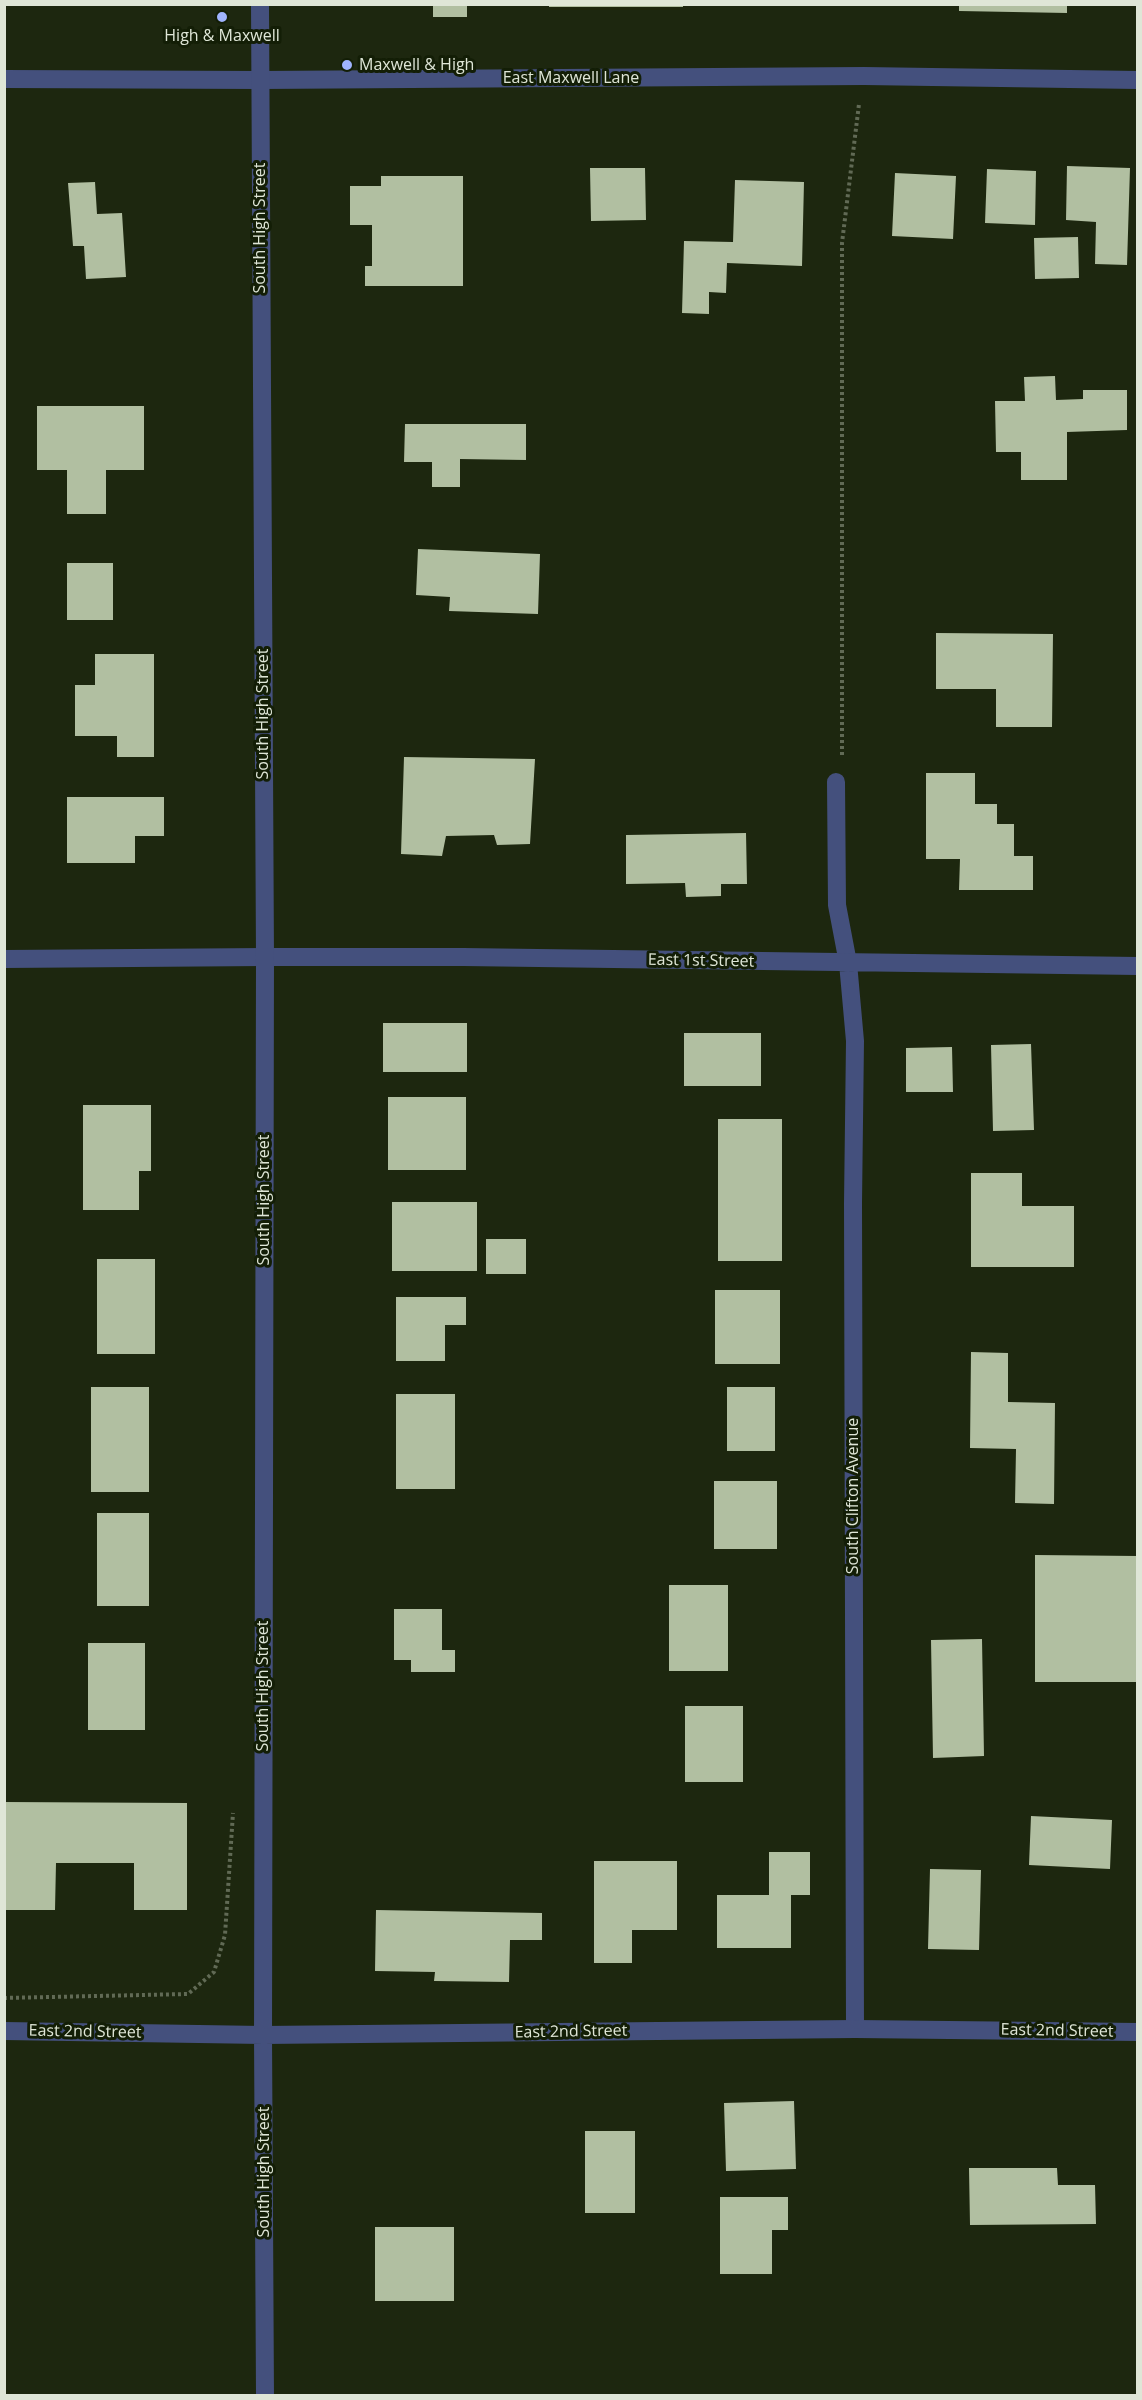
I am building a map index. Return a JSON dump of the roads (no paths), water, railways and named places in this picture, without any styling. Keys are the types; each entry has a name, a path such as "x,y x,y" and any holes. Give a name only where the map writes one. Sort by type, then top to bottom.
{"street":[{"name":"South High Street","path":"260,4 265,957 262,2036 265,2396"},
{"name":"East Maxwell Lane","path":"4,79 260,80 859,76 1137,80"},
{"name":"South Clifton Avenue","path":"836,782 837,905 848,963 855,1041 853,1203 855,2029"},
{"name":"East 1st Street","path":"4,959 463,957 1137,966"},
{"name":"East 2nd Street","path":"4,2031 262,2036 855,2029 1137,2032"}],"place":[{"name":"High & Maxwell","path":"222,17"},
{"name":"Maxwell & High","path":"347,65"}]}
